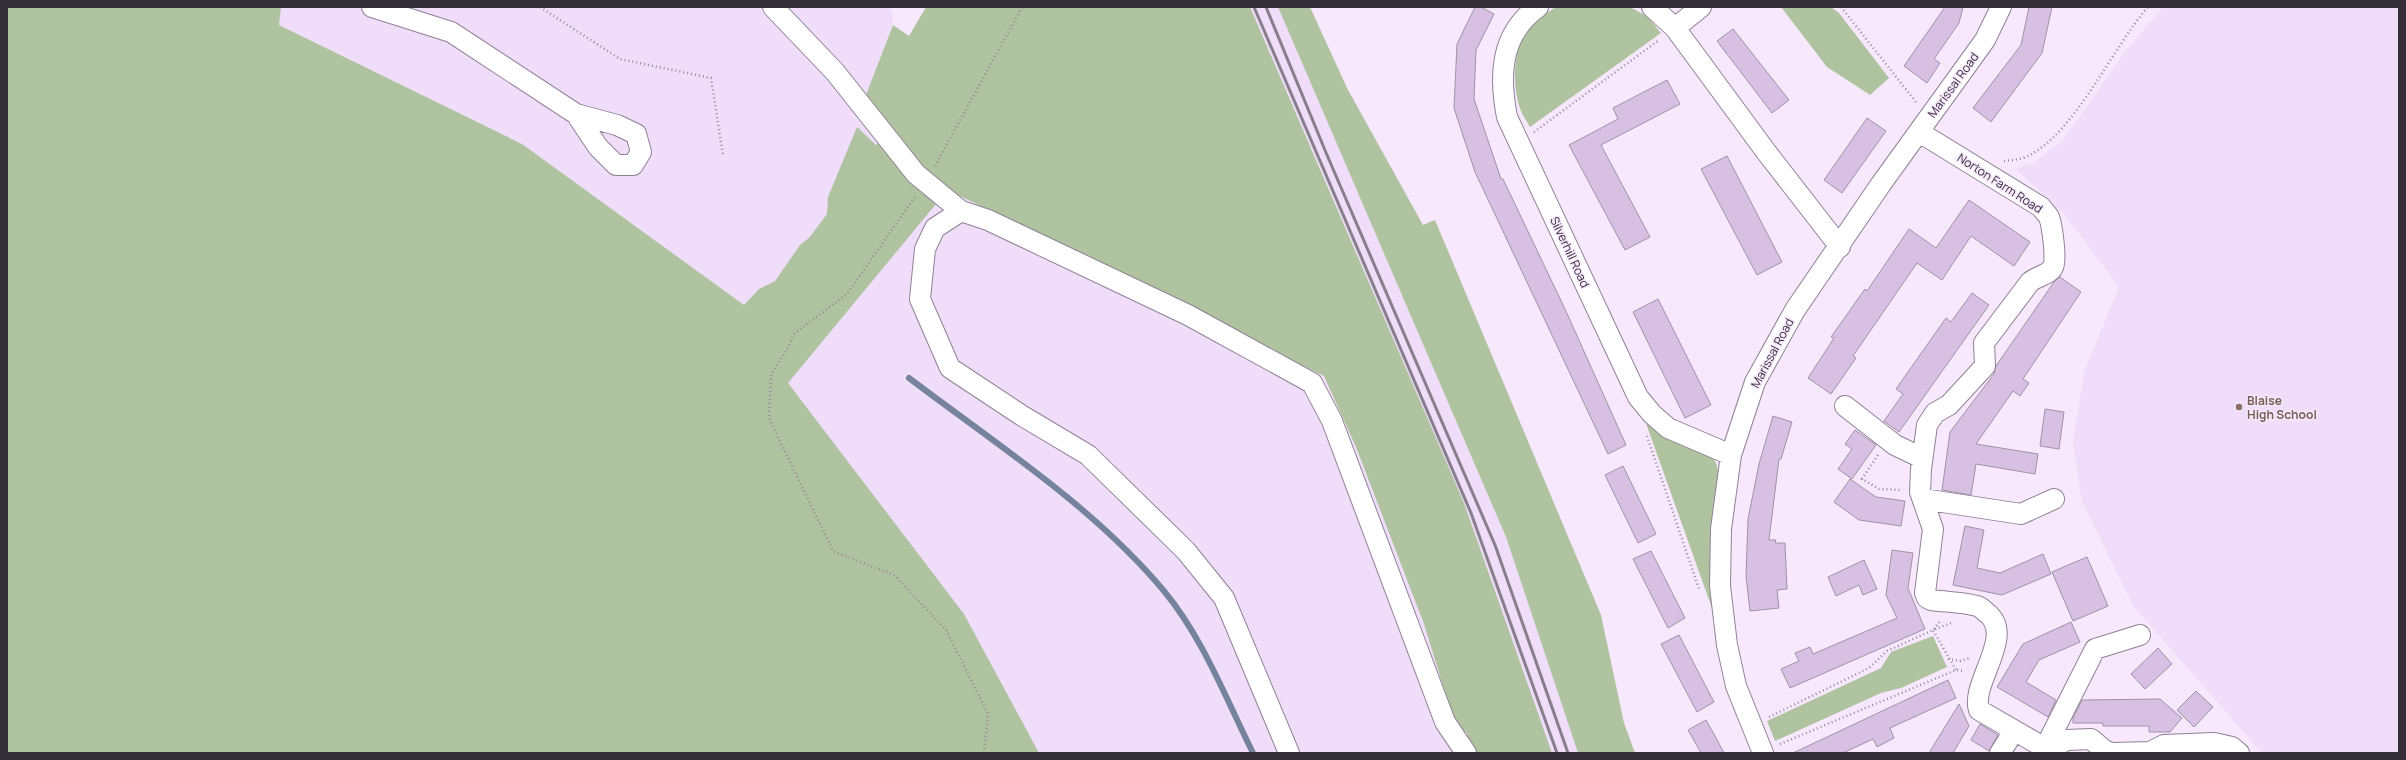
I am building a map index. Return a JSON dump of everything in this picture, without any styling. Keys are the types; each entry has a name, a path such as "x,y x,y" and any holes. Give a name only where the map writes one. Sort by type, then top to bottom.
{"street":[{"path":"372,7 451,32 576,114"},
{"path":"773,7 835,72 916,174 961,211 988,220 1188,315 1312,383 1332,421 1445,722 1466,753"},
{"name":"Silverhill Road","path":"1538,7 1519,23 1512,35 1503,66 1502,90 1507,117 1638,397 1652,414 1668,428 1731,455"},
{"path":"1652,7 1675,28 1776,165 1840,247"},
{"path":"1675,28 1701,7"},
{"name":"Marissal Road","path":"1763,752 1751,727 1736,686 1727,645 1720,586 1721,529 1731,455 1755,382 1795,310 1923,126 1985,40 2001,7"},
{"name":"Norton Farm Road","path":"1923,126 2041,207 2049,218 2056,260 2048,273 2038,275 2030,282 1984,343 1985,366 1949,405 1935,413 1927,425 1922,458 1922,496 1933,529 1925,593 1926,598 1931,600 1978,606 1991,616 1997,631 1980,663 1978,698 1979,710 2045,748"},
{"path":"961,211 935,228 925,249 920,299 950,368 1021,415 1088,455 1186,551 1224,598 1289,753"},
{"path":"1845,406 1895,445 1922,458"},
{"path":"1922,496 2021,514 2054,499"},
{"path":"2045,748 2095,649 2140,635"},
{"path":"2000,753 2014,731"},
{"path":"2045,748 2055,747 2066,740 2091,739 2104,750 2112,753 2150,752 2164,745 2214,743 2232,747 2239,753"}],"path":[{"path":"540,7 620,59 711,78 723,155"},
{"path":"984,753 988,714 946,630 894,575 833,551 769,418 771,374 788,348 794,334 847,294 926,182 1022,7"},
{"path":"1841,7 1919,106 1923,126"},
{"path":"2002,161 2027,157 2060,131 2112,58 2135,22 2148,7"},
{"path":"1519,142 1675,28"},
{"path":"1646,434 1701,593"},
{"path":"1889,439 1862,479 1879,488 1922,496"},
{"path":"1933,630 1943,618 1966,605"},
{"path":"1751,727 1869,668 1887,651 1933,630 1951,623 1957,623"},
{"path":"1933,630 1948,659 1956,670"},
{"path":"1948,659 1980,663"},
{"path":"1763,752 1882,699 1956,670 1971,671 1980,663"}],"shaded area":[{"path":"243,7 887,7 892,11 893,25 864,100 944,188 1324,376 1356,447 1424,624 1455,725 1467,733 1472,753 1039,753 964,614 787,383 842,317 759,289 744,305 522,144"},
{"path":"1250,7 1278,7 1506,537 1578,753 1552,753 1360,261"},
{"name":"Blaise High School","path":"2163,7 2399,7 2399,753 2262,753 2134,607 2082,502 2073,442 2084,372 2119,287 2065,215 2016,169 2034,163 2063,140 2127,49"}],"green space":[{"path":"7,7 281,7 279,25 522,144 744,305 759,289 775,281 800,245 809,238 827,214 828,197 857,127 876,145 881,141 936,204 788,383 964,614 1039,753 7,753"},
{"path":"926,7 1250,7 1464,503 1552,753 1472,753 1467,733 1455,725 1424,624 1356,447 1324,376 944,188 923,175 864,100 893,25 909,36"},
{"path":"1278,7 1310,7 1347,88 1423,225 1435,220 1601,615 1624,723 1635,753 1578,753 1506,537"},
{"path":"1556,7 1630,7 1648,17 1661,33 1530,127 1521,111 1516,92 1515,71 1518,50 1525,32 1531,24"},
{"path":"1781,7 1831,7 1839,13 1889,78 1870,95 1827,67"},
{"path":"1643,415 1712,457 1717,465 1718,478 1712,536 1713,611"},
{"path":"1933,636 1947,667 1901,688 1881,693 1775,741 1767,721 1881,668 1891,652"}],"building":[{"path":"1475,7 1481,7 1494,14 1476,50 1474,99 1501,179 1503,179 1565,309 1626,445 1608,454 1475,172 1454,108 1457,44"},
{"path":"1945,7 1963,7 1959,23 1934,59 1940,63 1927,83 1904,66"},
{"path":"2029,7 2052,7 2042,53 1991,122 1973,108 2021,45"},
{"path":"1733,29 1789,100 1772,113 1717,41"},
{"path":"1667,80 1680,104 1601,145 1650,237 1625,250 1569,145 1618,119 1613,108"},
{"path":"1867,118 1886,131 1842,193 1824,180"},
{"path":"1727,156 1782,262 1757,275 1701,169"},
{"path":"1969,200 2030,242 2014,266 1971,236 1942,280 1917,263 1853,356 1856,358 1831,394 1808,378 1834,338 1831,337 1865,289 1867,291 1909,229 1936,248"},
{"path":"2060,277 2081,292 2023,379 2029,383 2020,396 2013,391 1976,444 2038,454 2035,474 1976,464 1971,495 1942,490 1950,432 1994,374 1996,366 2054,282"},
{"path":"1972,293 1989,305 1899,432 1884,421 1903,394 1896,389 1946,318 1951,322"},
{"path":"1658,299 1711,405 1685,418 1633,312"},
{"path":"2045,409 2064,412 2059,449 2040,446"},
{"path":"1773,416 1792,422 1781,459 1779,459 1769,540 1776,540 1775,543 1785,543 1787,589 1777,590 1779,608 1750,611 1746,576 1748,519 1759,464"},
{"path":"1855,430 1876,445 1852,479 1838,469 1852,449 1845,444"},
{"path":"1623,466 1656,534 1638,543 1605,475"},
{"path":"1850,479 1876,497 1905,501 1901,526 1859,520 1834,502"},
{"path":"1965,526 1984,530 1977,568 2000,573 2043,554 2051,574 2002,595 1953,585"},
{"path":"1892,550 1913,553 1908,588 1925,629 1790,688 1781,669 1799,661 1795,653 1810,647 1813,654 1897,618 1886,595"},
{"path":"1651,551 1685,618 1668,628 1633,559"},
{"path":"2087,557 2108,606 2073,621 2052,572"},
{"path":"1864,560 1877,589 1863,595 1859,585 1836,596 1828,577"},
{"path":"2071,622 2080,642 2039,660 2026,682 2056,700 2048,717 1997,687 2023,644"},
{"path":"1679,635 1714,702 1697,712 1661,644"},
{"path":"2158,648 2172,664 2145,689 2131,674"},
{"path":"1948,680 1956,698 1890,728 1894,738 1877,747 1873,739 1843,753 1793,753"},
{"path":"2196,691 2213,707 2194,727 2177,710"},
{"path":"2160,699 2182,718 2170,732 2149,732 2149,726 2103,726 2103,723 2073,723 2073,718 2082,700"},
{"path":"1959,704 1969,726 1953,753 1929,753"},
{"path":"1706,720 1724,753 1701,753 1688,730"},
{"path":"1980,724 1998,735 1989,751 1971,740"}],"waterway":[{"path":"909,378 1042,477 1106,531 1136,560 1164,591 1191,629 1213,669 1253,753"}],"railway":[{"path":"1254,7 1471,513 1557,753"},
{"path":"1266,7 1327,155 1495,545 1568,753"}],"place":[{"name":"Blaise High School","path":"2239,407"}]}
